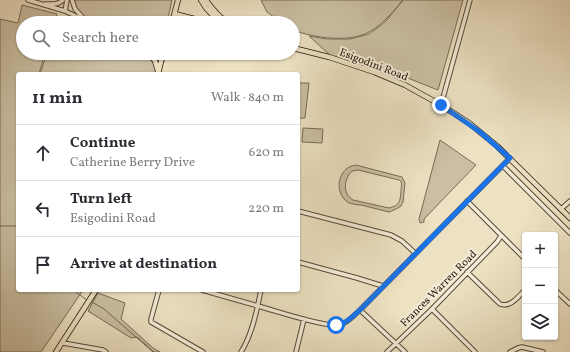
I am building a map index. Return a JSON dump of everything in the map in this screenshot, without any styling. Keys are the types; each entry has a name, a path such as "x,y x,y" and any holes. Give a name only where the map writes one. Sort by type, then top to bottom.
{"main road":[{"path":"178,0 175,14 183,16"},
{"path":"201,0 213,16"},
{"path":"206,0 219,16"},
{"name":"Esigodini Road","path":"300,50 329,57 374,72 405,85 441,105 480,132 510,158 570,218"},
{"path":"154,60 158,72"},
{"path":"158,72 162,60"},
{"path":"56,352 95,292"}],"street":[{"path":"28,0 65,11 75,16"},
{"path":"42,4 56,4 63,0"},
{"path":"65,11 67,0"},
{"path":"72,0 75,9 82,16"},
{"path":"441,105 470,0"},
{"path":"209,292 324,324 339,325 347,322 510,158"},
{"path":"503,166 570,233"},
{"path":"466,201 522,256"},
{"path":"561,209 569,203"},
{"path":"300,212 392,235 402,241 415,253"},
{"name":"Frances Warren Road","path":"387,352 432,309 497,242 500,236"},
{"path":"300,263 383,286"},
{"path":"467,272 502,305 508,305 522,293"},
{"path":"158,292 151,322 203,352"},
{"path":"241,352 247,340 262,292"},
{"path":"558,293 570,304"},
{"path":"432,309 475,352"},
{"path":"360,310 405,352"},
{"path":"296,352 304,319"},
{"path":"63,343 104,351"},
{"path":"510,352 522,347 543,352"}],"shaded area":[{"path":"73,0 172,0 169,16 83,16 74,7"},
{"path":"261,0 403,0 387,18 374,29 361,35 342,38 321,37 301,33 300,16 272,16 267,12"},
{"path":"403,0 463,0 438,90 390,71 389,67 390,76 332,57 309,36 326,39 350,39 369,34 385,22"},
{"path":"22,5 57,14 56,16 20,16"},
{"path":"0,19 16,23 16,60 43,60 40,72 16,72 16,292 82,292 41,352 0,352"},
{"path":"45,60 151,60 155,67 155,72 41,72"},
{"path":"300,83 309,83 305,118 300,118"},
{"path":"303,128 323,129 322,143 302,142"},
{"path":"440,140 476,165 424,219 424,222 420,223 419,219"},
{"path":"356,165 402,177 405,183 403,202 401,206 389,212 349,203 341,194 339,181 341,176 350,167","holes":["358,170 401,181 400,200 395,206 389,208 353,200 347,194 345,186 349,174 352,171"]},
{"path":"98,293 125,303 121,319 153,348 160,352 154,352 137,337 131,338 88,311"}],"waterway":[{"path":"0,226 16,226"},
{"path":"76,292 87,300"},
{"path":"90,301 104,309 153,352"}],"route":[{"path":"336,325 347,322 360,310 510,158 469,123 441,105"}]}
